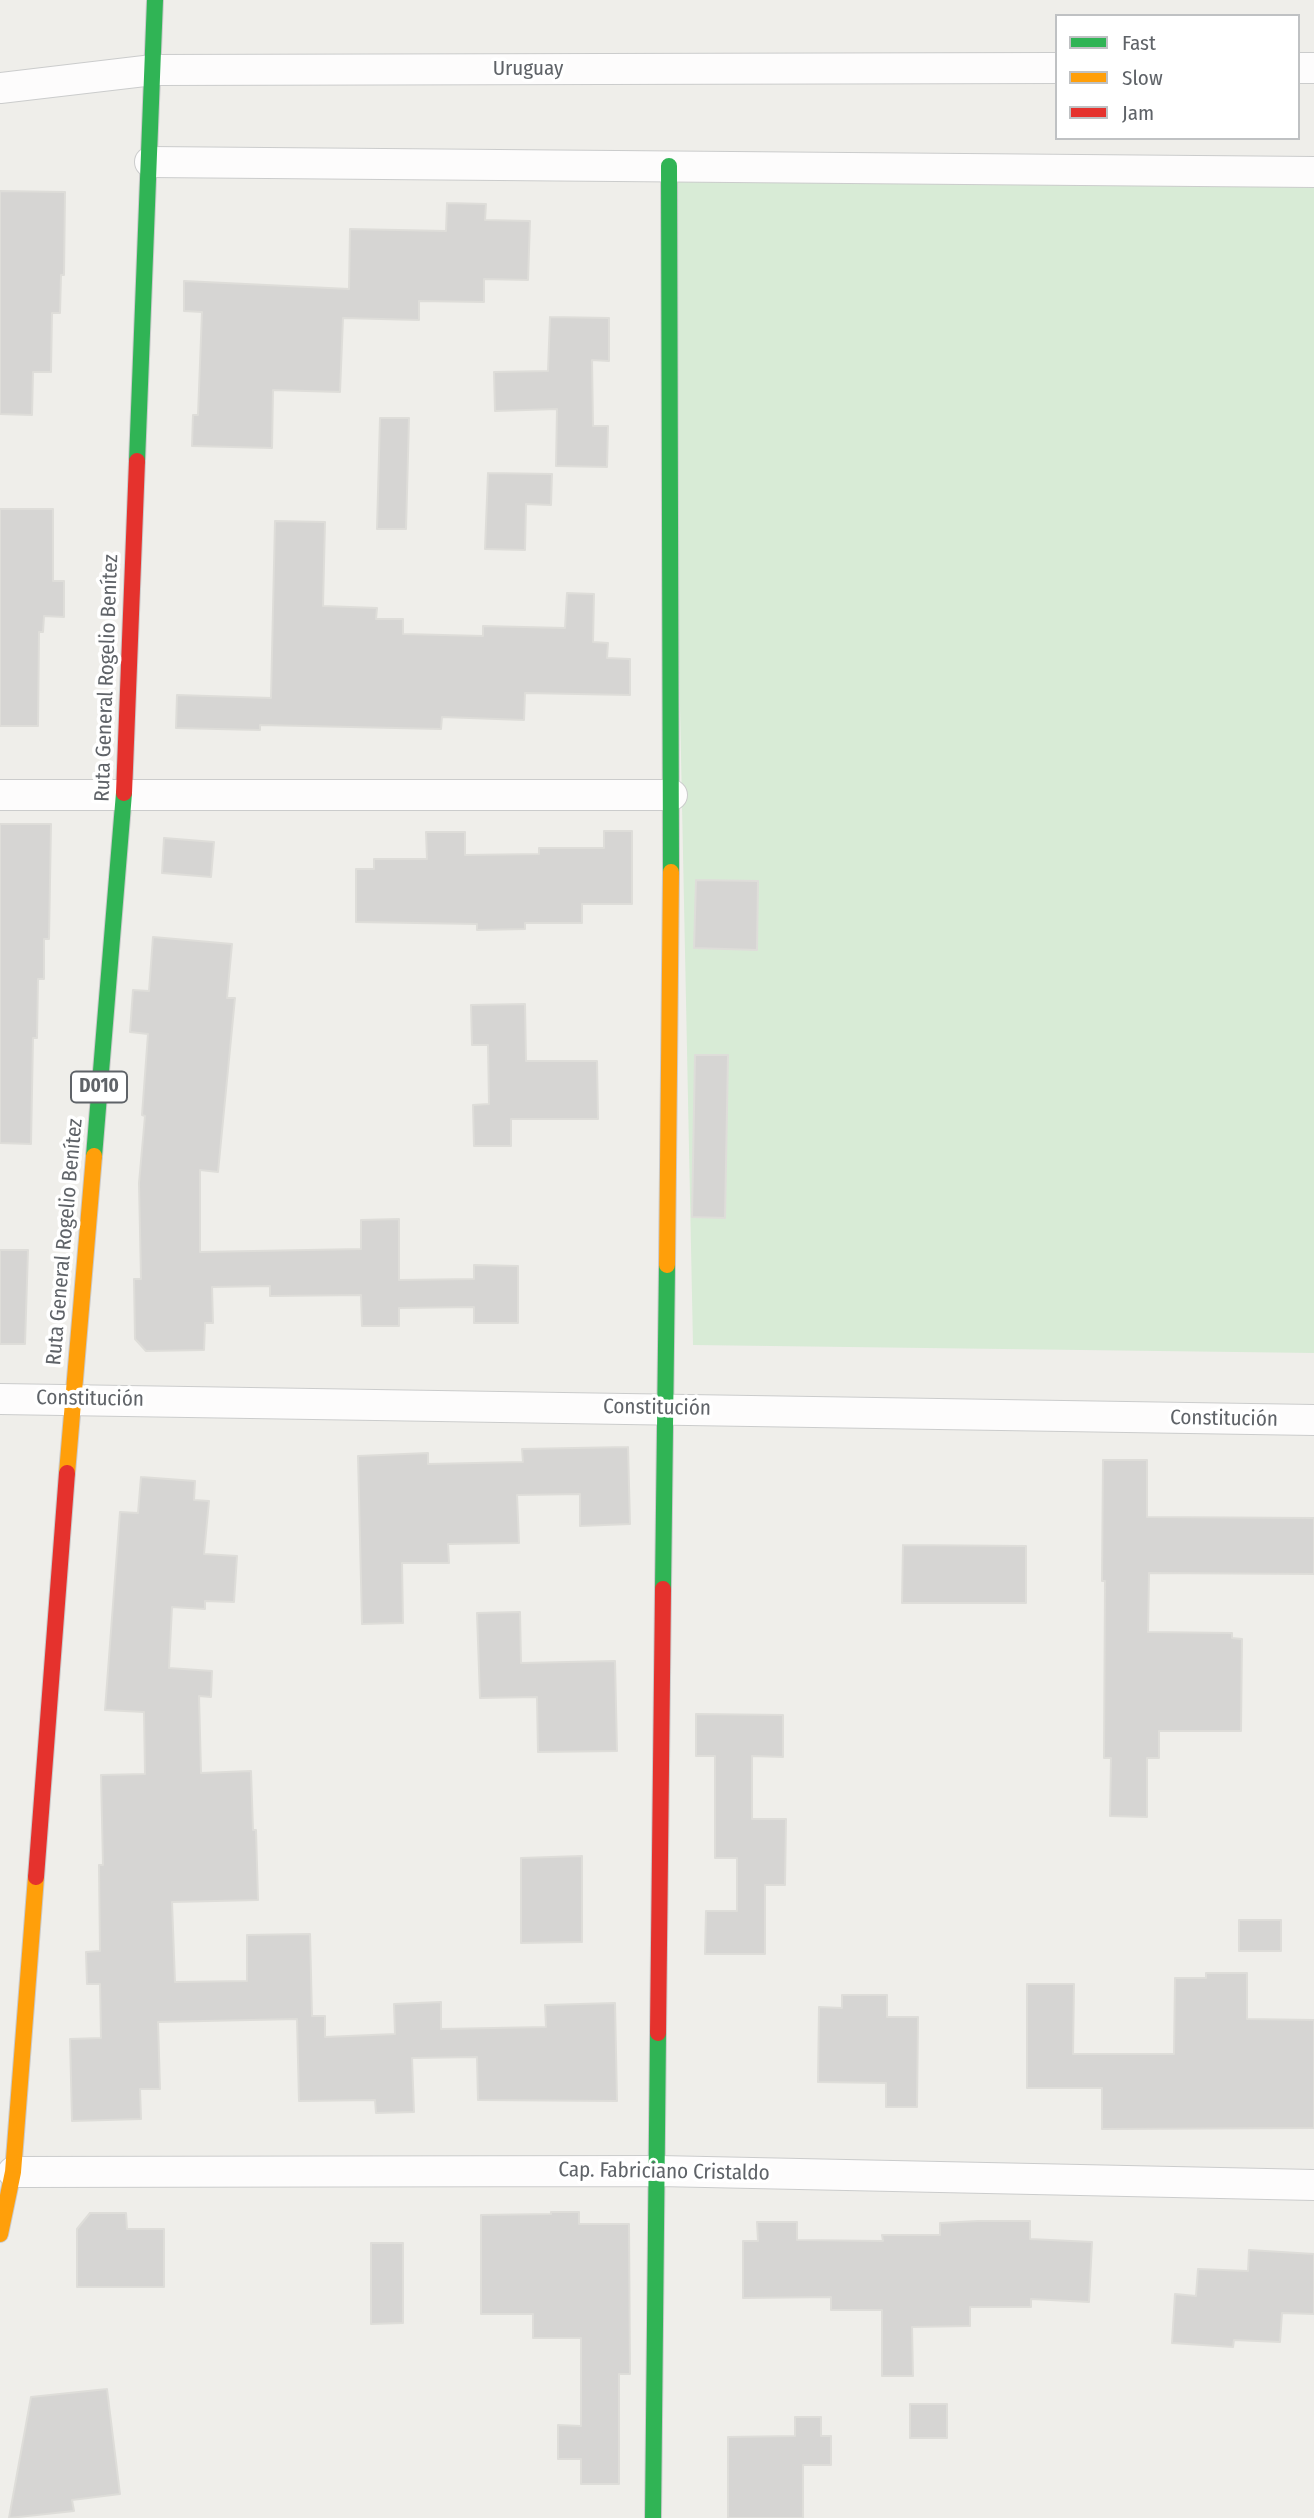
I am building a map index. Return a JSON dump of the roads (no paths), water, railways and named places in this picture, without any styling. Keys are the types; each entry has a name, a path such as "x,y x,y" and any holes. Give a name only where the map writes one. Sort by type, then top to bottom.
{"street":[{"name":"Ruta General Rogelio Benítez","path":"0,2234 124,795 155,0"},
{"name":"Uruguay","path":"0,88 153,69 1055,68"},
{"path":"150,162 1314,172"},
{"path":"653,2518 659,2171 664,1408 672,795 669,166"},
{"path":"0,795 672,795"},
{"name":"Constitución","path":"0,1399 1314,1420"},
{"name":"Cap. Fabriciano Cristaldo","path":"7,2172 659,2171 1314,2185"}]}
